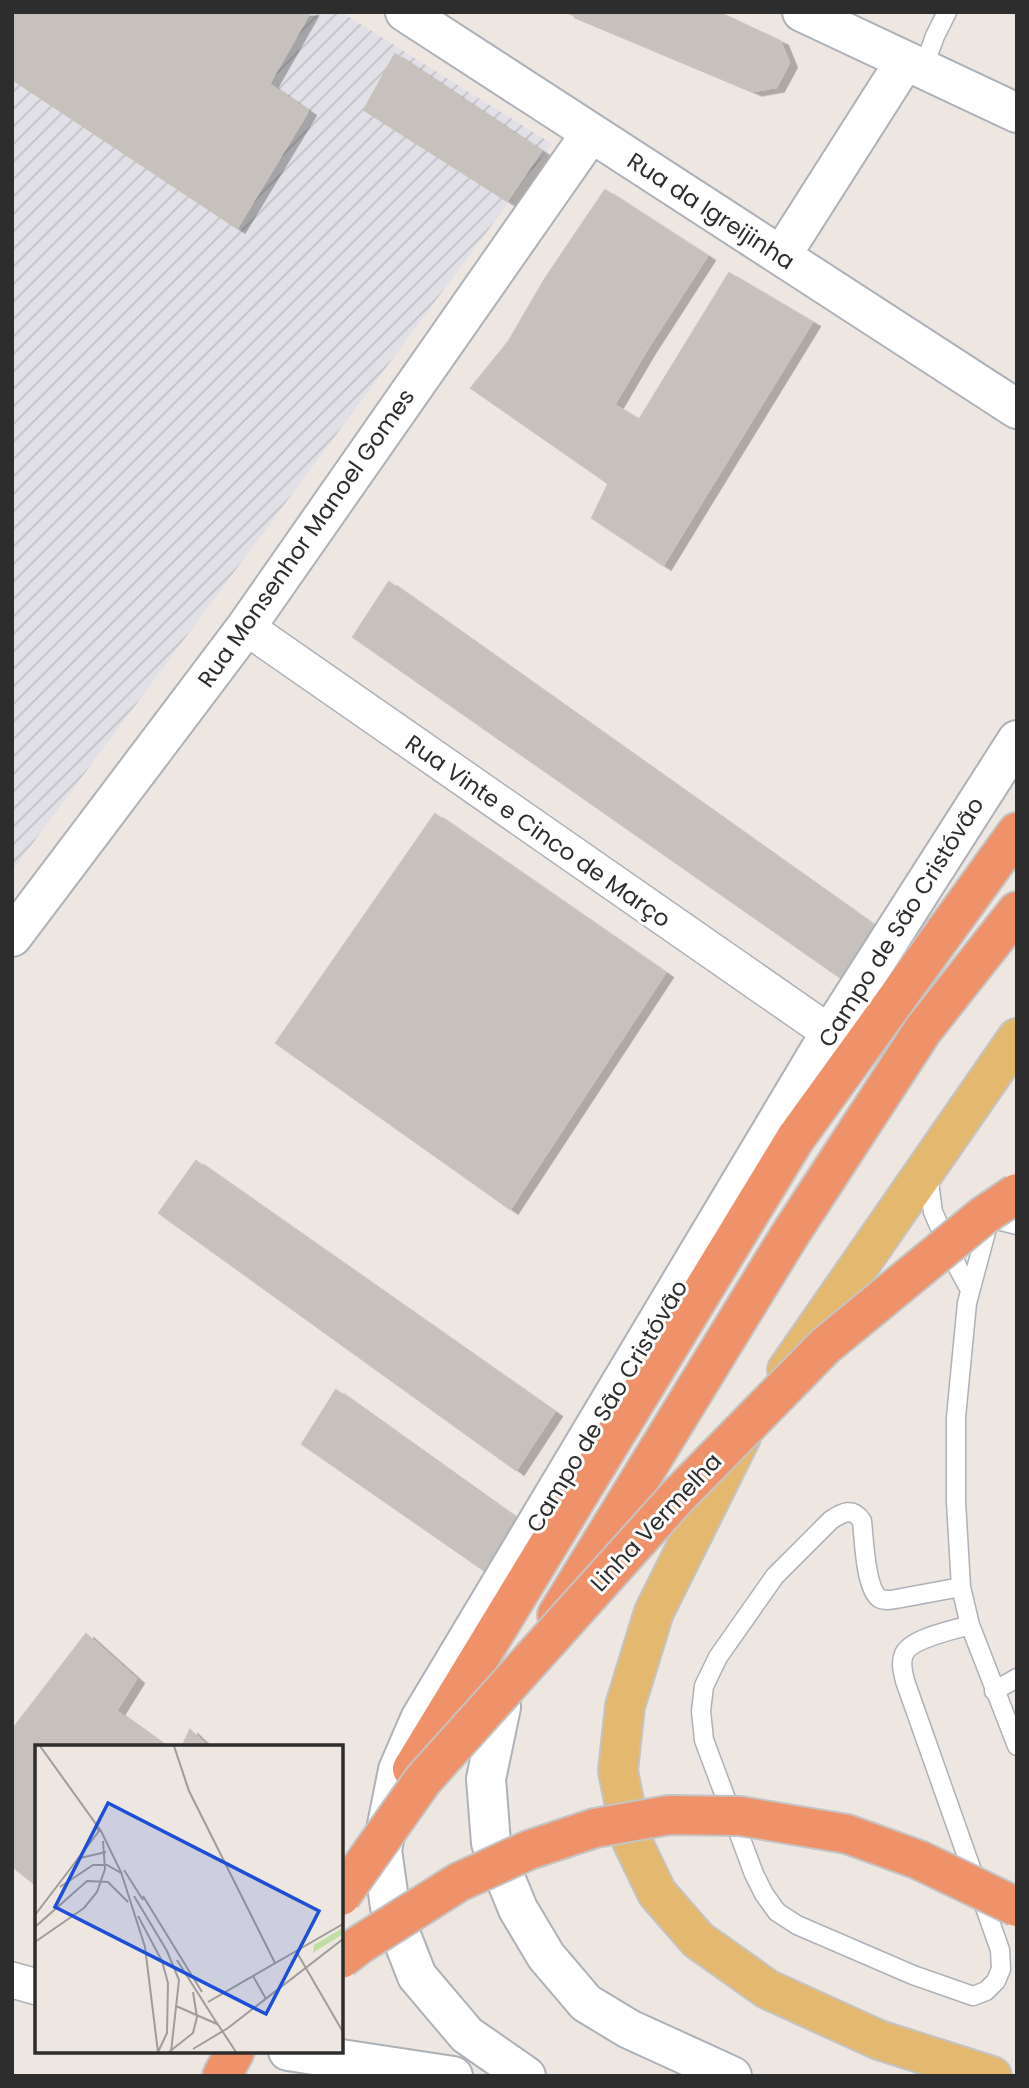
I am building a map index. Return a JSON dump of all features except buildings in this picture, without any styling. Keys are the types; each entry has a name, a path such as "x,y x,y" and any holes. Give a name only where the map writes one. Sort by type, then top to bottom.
{"highway":[{"path":"412,1769 795,1139 1017,832"},
{"path":"501,1707 789,1236 923,1030 1017,911"},
{"name":"Linha Vermelha","path":"343,1865 412,1769 667,1487 815,1335 1017,1174"},
{"name":"Linha Vermelha","path":"343,1893 423,1780 677,1497 825,1346 983,1216 1017,1193"},
{"path":"343,1957 459,1882 529,1850 595,1828 669,1815 740,1816 847,1834 919,1860 1017,1907"},
{"path":"203,2076 215,2053"},
{"path":"222,2076 234,2053"}],"main road":[{"path":"992,2076 879,2040 767,1989 698,1940 657,1893 632,1841 618,1771 625,1706 654,1612 738,1442 1017,1038"}],"street":[{"path":"802,12 1017,113"},
{"name":"Rua da Igreijinha","path":"409,13 1017,409"},
{"path":"781,256 914,65"},
{"name":"Rua Monsenhor Manoel Gomes","path":"12,937 246,627 591,133"},
{"name":"Rua Vinte e Cinco de Março","path":"246,627 830,1033"},
{"name":"Campo de São Cristóvão","path":"526,2076 467,2035 417,1976 390,1907 382,1850 398,1770 420,1719 830,1033 1017,740"},
{"path":"501,1707 486,1779 491,1843 518,1909 546,1956 586,2003 629,2029 733,2076"},
{"path":"12,1980 35,1986"},
{"path":"241,2076 252,2053"},
{"path":"301,2053 453,2076"}],"lane":[{"path":"914,65 947,12"},
{"path":"927,1168 933,1212 970,1290"},
{"path":"1017,1174 989,1218 970,1290 956,1418 956,1502 961,1587 970,1625 1017,1746"},
{"path":"989,1218 1017,1225"},
{"path":"961,1587 896,1599 880,1598 869,1577 862,1521 857,1513 850,1511 840,1514 775,1576 718,1657 704,1686 701,1711 704,1740 754,1874 764,1894 778,1912 797,1925 912,1975 973,1996 986,1992 996,1981 1001,1969 1000,1950 901,1665 908,1647 918,1641 970,1625"},
{"path":"994,1691 1017,1678"}],"shaded area":[{"path":"12,12 341,12 552,144 12,871"}]}
